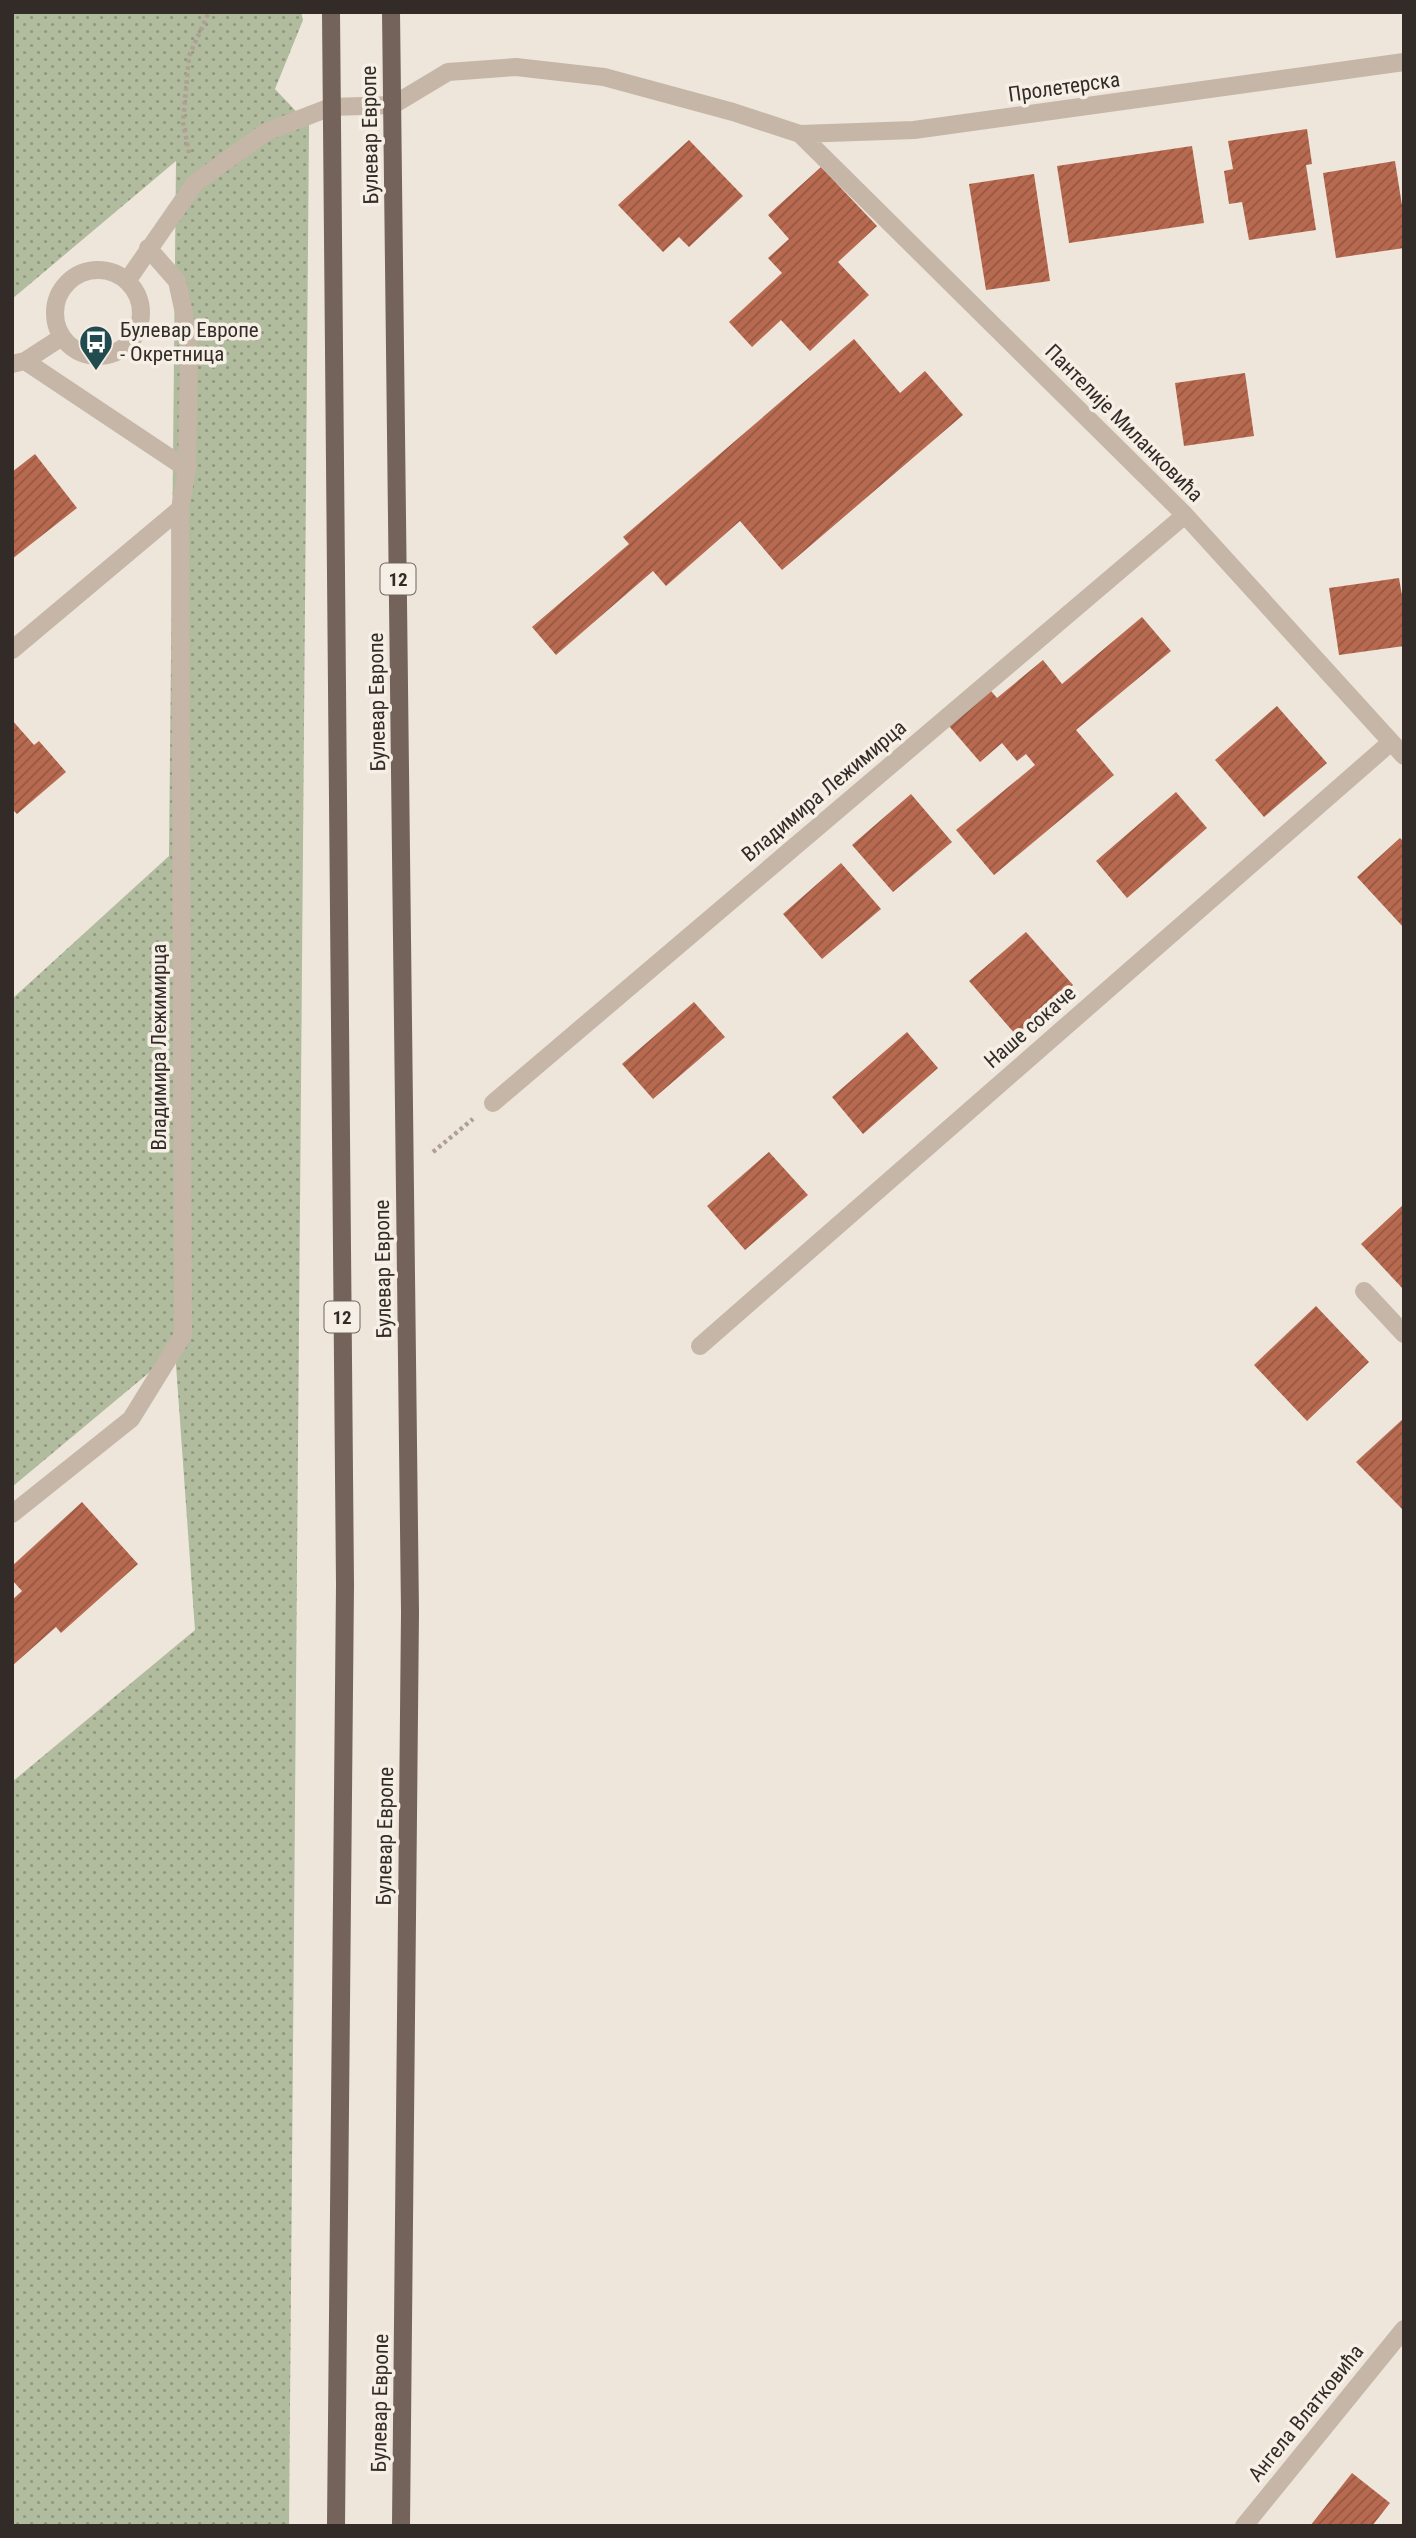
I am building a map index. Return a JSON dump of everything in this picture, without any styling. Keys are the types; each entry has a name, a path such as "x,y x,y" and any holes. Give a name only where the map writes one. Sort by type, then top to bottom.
{"main road":[{"name":"Булевар Европе","path":"331,12 345,1571 336,2526"},
{"name":"Булевар Европе","path":"391,12 410,1612 401,2526"}],"street":[{"name":"Пролетерска","path":"393,105 448,72 516,67 604,77 733,112 800,134 914,130 1404,62"},
{"path":"127,281 195,183 265,132 331,107 393,105"},
{"name":"Пантелије Миланковића","path":"800,134 1185,515 1404,756"},
{"path":"12,650 180,509 187,469 189,353 177,281 148,248"},
{"path":"105,271 127,281 136,292 141,317 138,330 121,350 96,356 83,353 62,337 55,314 57,301 70,281 81,274 105,271"},
{"path":"62,337 19,362 187,469"},
{"name":"Владимира Лежимирца","path":"12,1514 131,1419 183,1335 180,509"},
{"name":"Владимира Лежимирца","path":"493,1103 1185,515"},
{"name":"Наше сокаче","path":"700,1346 1390,743"},
{"path":"1364,1291 1404,1334"},
{"name":"Ангела Влатковића","path":"1244,2526 1404,2329"}],"path":[{"path":"195,183 183,122 189,56 209,12"},
{"path":"425,1159 493,1103"}],"green space":[{"path":"12,12 301,12 303,20 275,89 309,125 289,2526 12,2526 12,1782 195,1630 175,1351 12,1487 12,999 169,856 176,161 12,299"}],"building":[{"path":"1307,129 1312,164 1306,165 1316,230 1249,240 1242,202 1229,204 1224,171 1233,169 1228,141"},
{"path":"689,140 743,196 689,247 679,237 663,252 618,205"},
{"path":"1192,146 1204,223 1069,243 1057,166"},
{"path":"1395,161 1404,218 1404,248 1336,258 1323,173"},
{"path":"821,167 877,226 838,262 869,295 810,351 781,320 752,347 729,322 782,273 768,258 789,239 768,215"},
{"path":"1034,174 1050,281 986,290 969,184"},
{"path":"854,339 900,393 925,371 963,415 782,570 740,521 666,586 653,571 556,655 532,627 629,544 623,537"},
{"path":"1245,373 1254,436 1184,446 1175,383"},
{"path":"35,454 77,508 12,559 12,472"},
{"path":"1399,578 1404,607 1404,646 1339,655 1329,588"},
{"path":"1142,617 1171,651 1076,730 1114,775 994,875 956,830 1035,765 1026,754 1017,761 1002,743 980,762 949,726 991,691 997,698 1043,660 1062,684"},
{"path":"1277,706 1327,763 1264,817 1215,760"},
{"path":"12,720 34,745 39,741 66,772 17,814 12,809"},
{"path":"1176,792 1207,828 1127,898 1096,861"},
{"path":"911,794 952,842 893,892 852,845"},
{"path":"1400,838 1404,842 1404,928 1357,877"},
{"path":"841,863 881,909 822,959 783,914"},
{"path":"1026,932 1073,985 1016,1035 969,981"},
{"path":"694,1002 725,1037 653,1099 622,1064"},
{"path":"907,1032 938,1068 863,1134 832,1097"},
{"path":"769,1152 808,1195 745,1250 707,1206"},
{"path":"1404,1204 1404,1290 1361,1244"},
{"path":"1316,1306 1369,1362 1307,1421 1254,1365"},
{"path":"1404,1418 1404,1511 1356,1462"},
{"path":"82,1502 138,1564 61,1633 56,1627 12,1666 12,1600 22,1591 12,1580 12,1566"},
{"path":"1352,2473 1390,2503 1372,2526 1310,2526"}],"place":[{"name":"Булевар Европе - Окретница","path":"96,372"}]}
